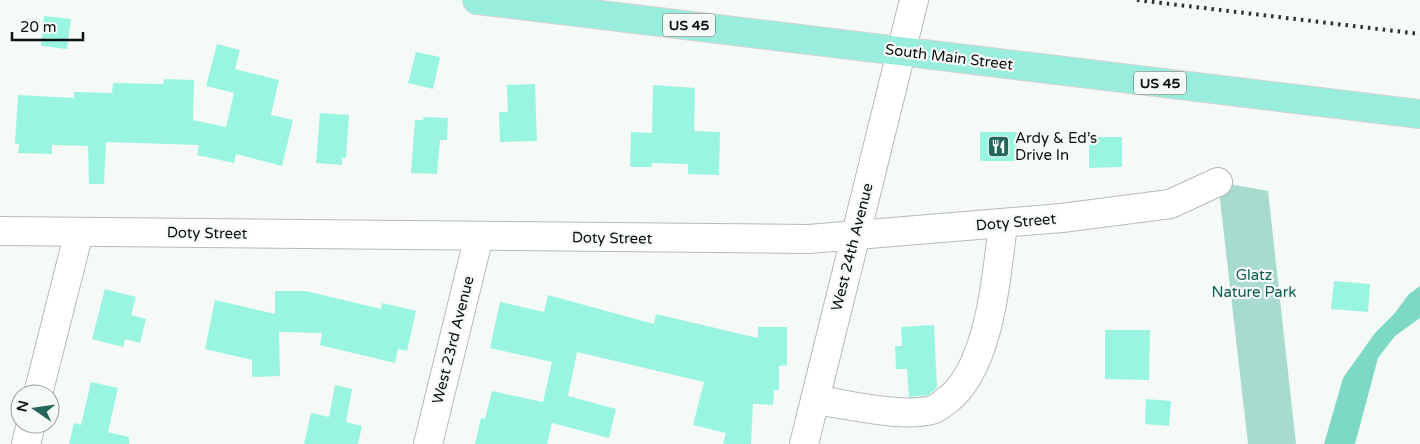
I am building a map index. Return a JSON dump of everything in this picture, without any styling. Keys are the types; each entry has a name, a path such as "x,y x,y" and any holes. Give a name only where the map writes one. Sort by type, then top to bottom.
{"main road":[{"name":"South Main Street","path":"477,0 1420,114"}],"street":[{"name":"West 24th Avenue","path":"804,444 854,234 914,0"},
{"name":"Doty Street","path":"0,231 749,240 1062,218 1170,204 1218,182"},
{"path":"815,400 899,413 933,410 954,396 976,361 995,288 1003,223"},
{"path":"41,384 79,232"},
{"name":"West 23rd Avenue","path":"428,444 479,236"}],"green space":[{"name":"Glatz Nature Park","path":"1218,182 1268,191 1296,444 1248,444"}],"shaded area":[{"path":"1420,286 1420,318 1395,336 1378,358 1355,444 1324,444 1343,378 1375,333 1394,314 1409,294"}],"building":[{"path":"44,16 71,19 67,49 41,46"},
{"path":"217,44 240,50 235,69 279,80 271,115 293,120 282,166 236,154 234,163 197,155 199,145 106,142 104,184 89,184 88,146 52,145 52,154 18,153 19,144 15,144 18,95 74,98 74,92 112,93 113,83 163,84 164,79 194,80 193,120 226,127 234,93 206,86"},
{"path":"416,52 440,57 433,89 408,83"},
{"path":"535,84 537,141 500,142 499,112 508,112 507,85"},
{"path":"653,85 695,88 694,131 720,132 719,175 688,174 688,164 652,163 652,167 630,167 631,132 652,133"},
{"path":"320,113 349,115 346,158 342,158 342,165 316,163"},
{"path":"424,117 448,118 447,140 440,140 437,174 411,173 415,120 423,120"},
{"name":"Ardy & Ed’s Drive In","path":"980,132 1017,132 1017,161 980,161"},
{"path":"1089,137 1122,137 1122,167 1089,168"},
{"path":"1334,281 1370,284 1368,312 1331,309"},
{"path":"105,289 136,297 131,315 146,319 140,343 125,339 123,347 92,339"},
{"path":"275,291 306,291 381,309 382,303 416,311 407,351 398,349 395,363 320,345 322,333 279,332 280,376 252,377 252,360 205,349 215,300 275,314"},
{"path":"548,295 654,324 656,314 758,338 758,327 787,327 787,365 779,366 779,390 774,390 773,405 753,404 751,444 723,444 726,433 693,425 704,382 577,352 568,396 616,409 609,438 552,423 547,444 475,444 481,418 485,419 492,391 543,402 552,362 490,348 500,302 544,312"},
{"path":"934,325 937,388 928,395 909,397 907,369 896,369 895,346 902,346 901,327"},
{"path":"1105,330 1150,330 1149,380 1105,379"},
{"path":"91,382 118,388 108,432 129,437 129,444 69,444 74,423 81,425"},
{"path":"335,385 352,389 346,422 362,426 358,444 304,444 311,413 329,417"},
{"path":"1146,399 1171,401 1169,426 1145,424"}],"railway":[{"path":"1137,0 1420,34"}],"place":[{"name":"Ardy & Ed’s Drive In","path":"999,147"}]}
